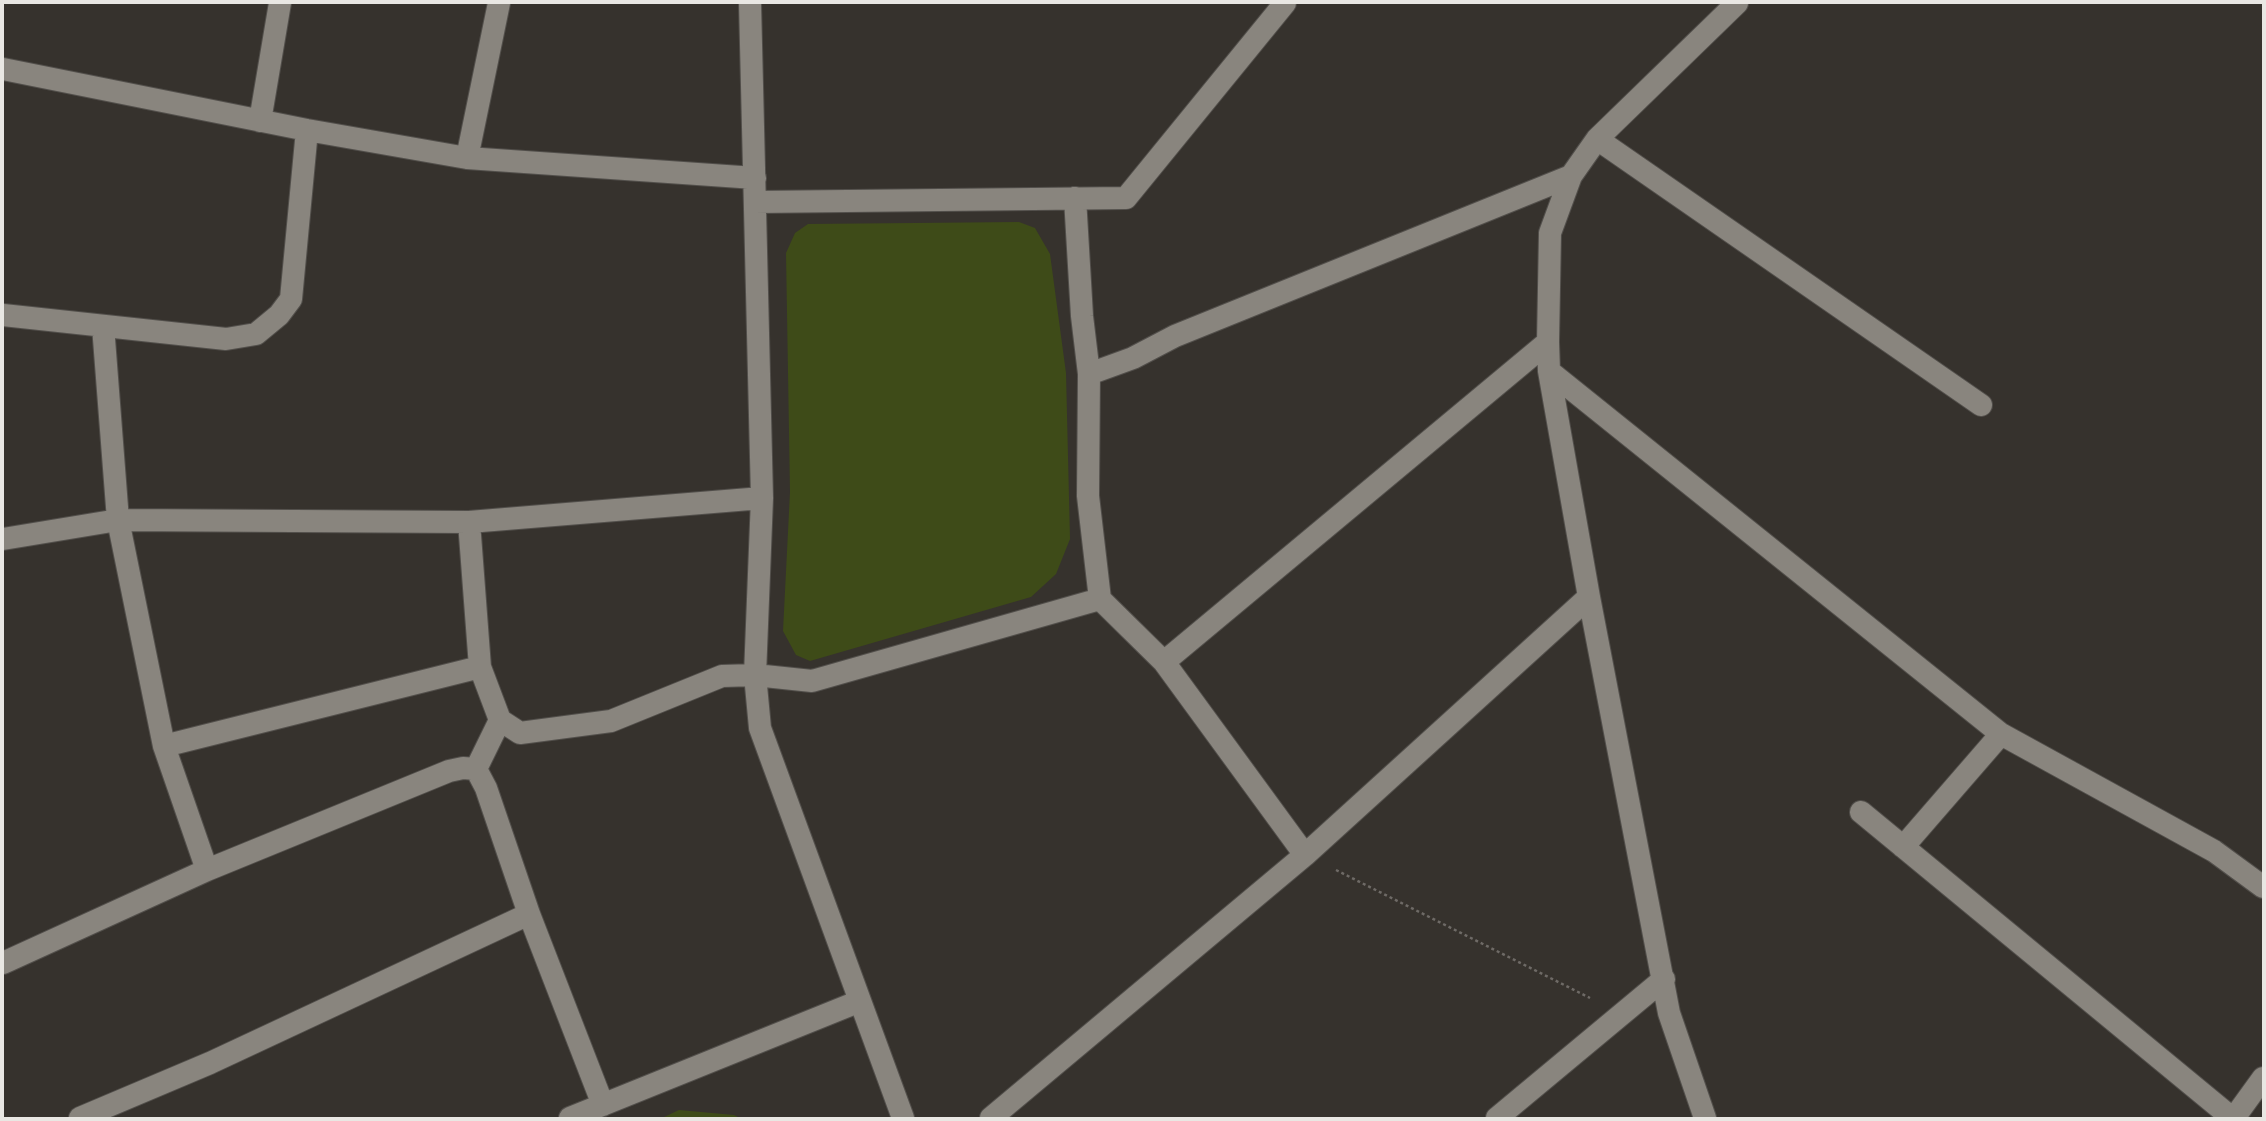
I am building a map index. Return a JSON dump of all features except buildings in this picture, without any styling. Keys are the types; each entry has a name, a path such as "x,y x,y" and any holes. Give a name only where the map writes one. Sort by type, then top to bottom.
{"street":[{"path":"260,121 280,3"},
{"path":"467,158 498,3"},
{"path":"750,3 762,498 755,675 760,728 904,1118"},
{"path":"755,202 1126,198 1285,3"},
{"path":"1705,1118 1669,1013 1664,979 1589,597 1549,371 1548,342 1550,233 1571,176 1597,139 1737,3"},
{"path":"3,69 260,121 467,158 755,178"},
{"path":"3,315 226,340 256,334 279,315 291,299 307,130"},
{"path":"1597,139 1980,405"},
{"path":"1089,374 1134,358 1175,336 1571,176"},
{"path":"1075,198 1082,316 1089,374 1088,496 1100,599 1164,662 1305,855"},
{"path":"103,326 118,520 164,746 207,870"},
{"path":"1164,662 1548,342"},
{"path":"1549,371 2001,734 2214,851 2263,887"},
{"path":"3,539 118,520 469,522 762,498"},
{"path":"469,522 480,667 500,720 520,733 553,730 611,721 722,676 755,675 812,681 1100,599"},
{"path":"991,1118 1305,855 1589,597"},
{"path":"164,746 480,667"},
{"path":"476,769 500,720"},
{"path":"1903,847 2001,734"},
{"path":"3,963 207,870 449,771 463,768 476,769"},
{"path":"476,769 486,788 529,914 603,1105"},
{"path":"1861,812 2233,1118 2263,1078"},
{"path":"80,1118 210,1063 529,914"},
{"path":"1497,1118 1664,979"},
{"path":"570,1118 860,1001"}],"path":[{"path":"1305,855 1621,1014"}],"green space":[{"path":"1019,222 1035,228 1050,254 1066,373 1070,539 1056,574 1031,597 810,661 796,655 783,631 790,492 786,253 795,233 808,224"},
{"path":"679,1110 734,1115 740,1118 662,1118"}]}
